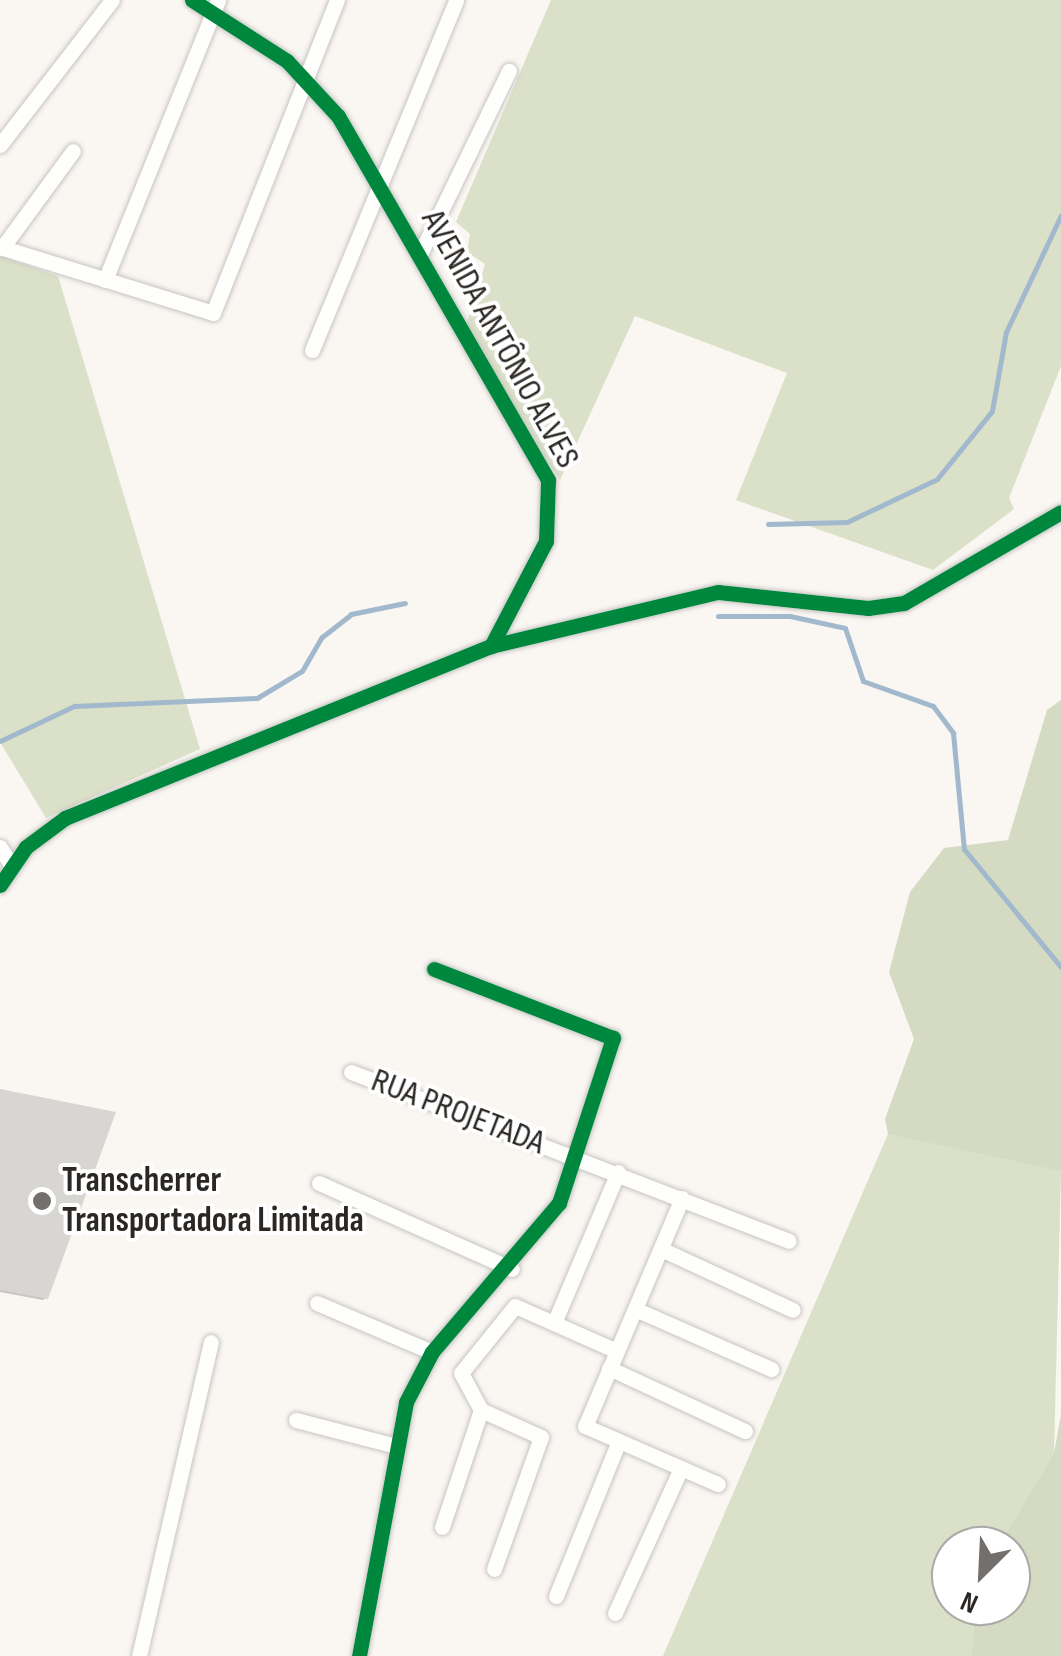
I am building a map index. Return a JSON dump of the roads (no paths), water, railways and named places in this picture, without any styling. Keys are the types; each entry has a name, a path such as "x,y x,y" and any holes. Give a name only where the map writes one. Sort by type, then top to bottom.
{"street":[{"path":"0,145 112,0"},
{"name":"AVENIDA ANTÔNIO ALVES","path":"192,0 215,6 306,79 378,182 553,498 546,541 492,646"},
{"path":"74,152 1,248 214,314 338,0"},
{"path":"312,350 456,0"},
{"path":"105,280 215,6"},
{"path":"419,256 509,71"},
{"path":"0,885 12,867 65,818 492,646 718,592 868,608 904,603 1061,512"},
{"path":"0,847 12,867"},
{"path":"360,1656 390,1524 393,1445 432,1352 512,1268 581,1158 613,1038 434,969"},
{"name":"RUA PROJETADA","path":"351,1072 618,1172 788,1241"},
{"path":"554,1323 618,1172"},
{"path":"319,1182 512,1268"},
{"path":"682,1198 584,1426 718,1484"},
{"path":"661,1249 793,1310"},
{"path":"317,1303 432,1352"},
{"path":"494,1569 541,1437 481,1410 461,1373 515,1306 617,1352"},
{"path":"635,1310 770,1368"},
{"path":"139,1656 212,1342"},
{"path":"609,1368 745,1432"},
{"path":"442,1527 481,1410"},
{"path":"296,1420 393,1445"},
{"path":"556,1596 619,1441"},
{"path":"615,1614 681,1468"}],"waterway":[{"path":"768,524 847,522 937,479 992,411 1006,332 1061,215"},
{"path":"0,741 74,706 257,698 302,671 322,637 351,614 405,603"},
{"path":"718,616 790,616 845,628 863,681 933,706 953,733 964,849 1061,967"}],"place":[{"name":"Transcherrer Transportadora Limitada","path":"42,1201"}]}
